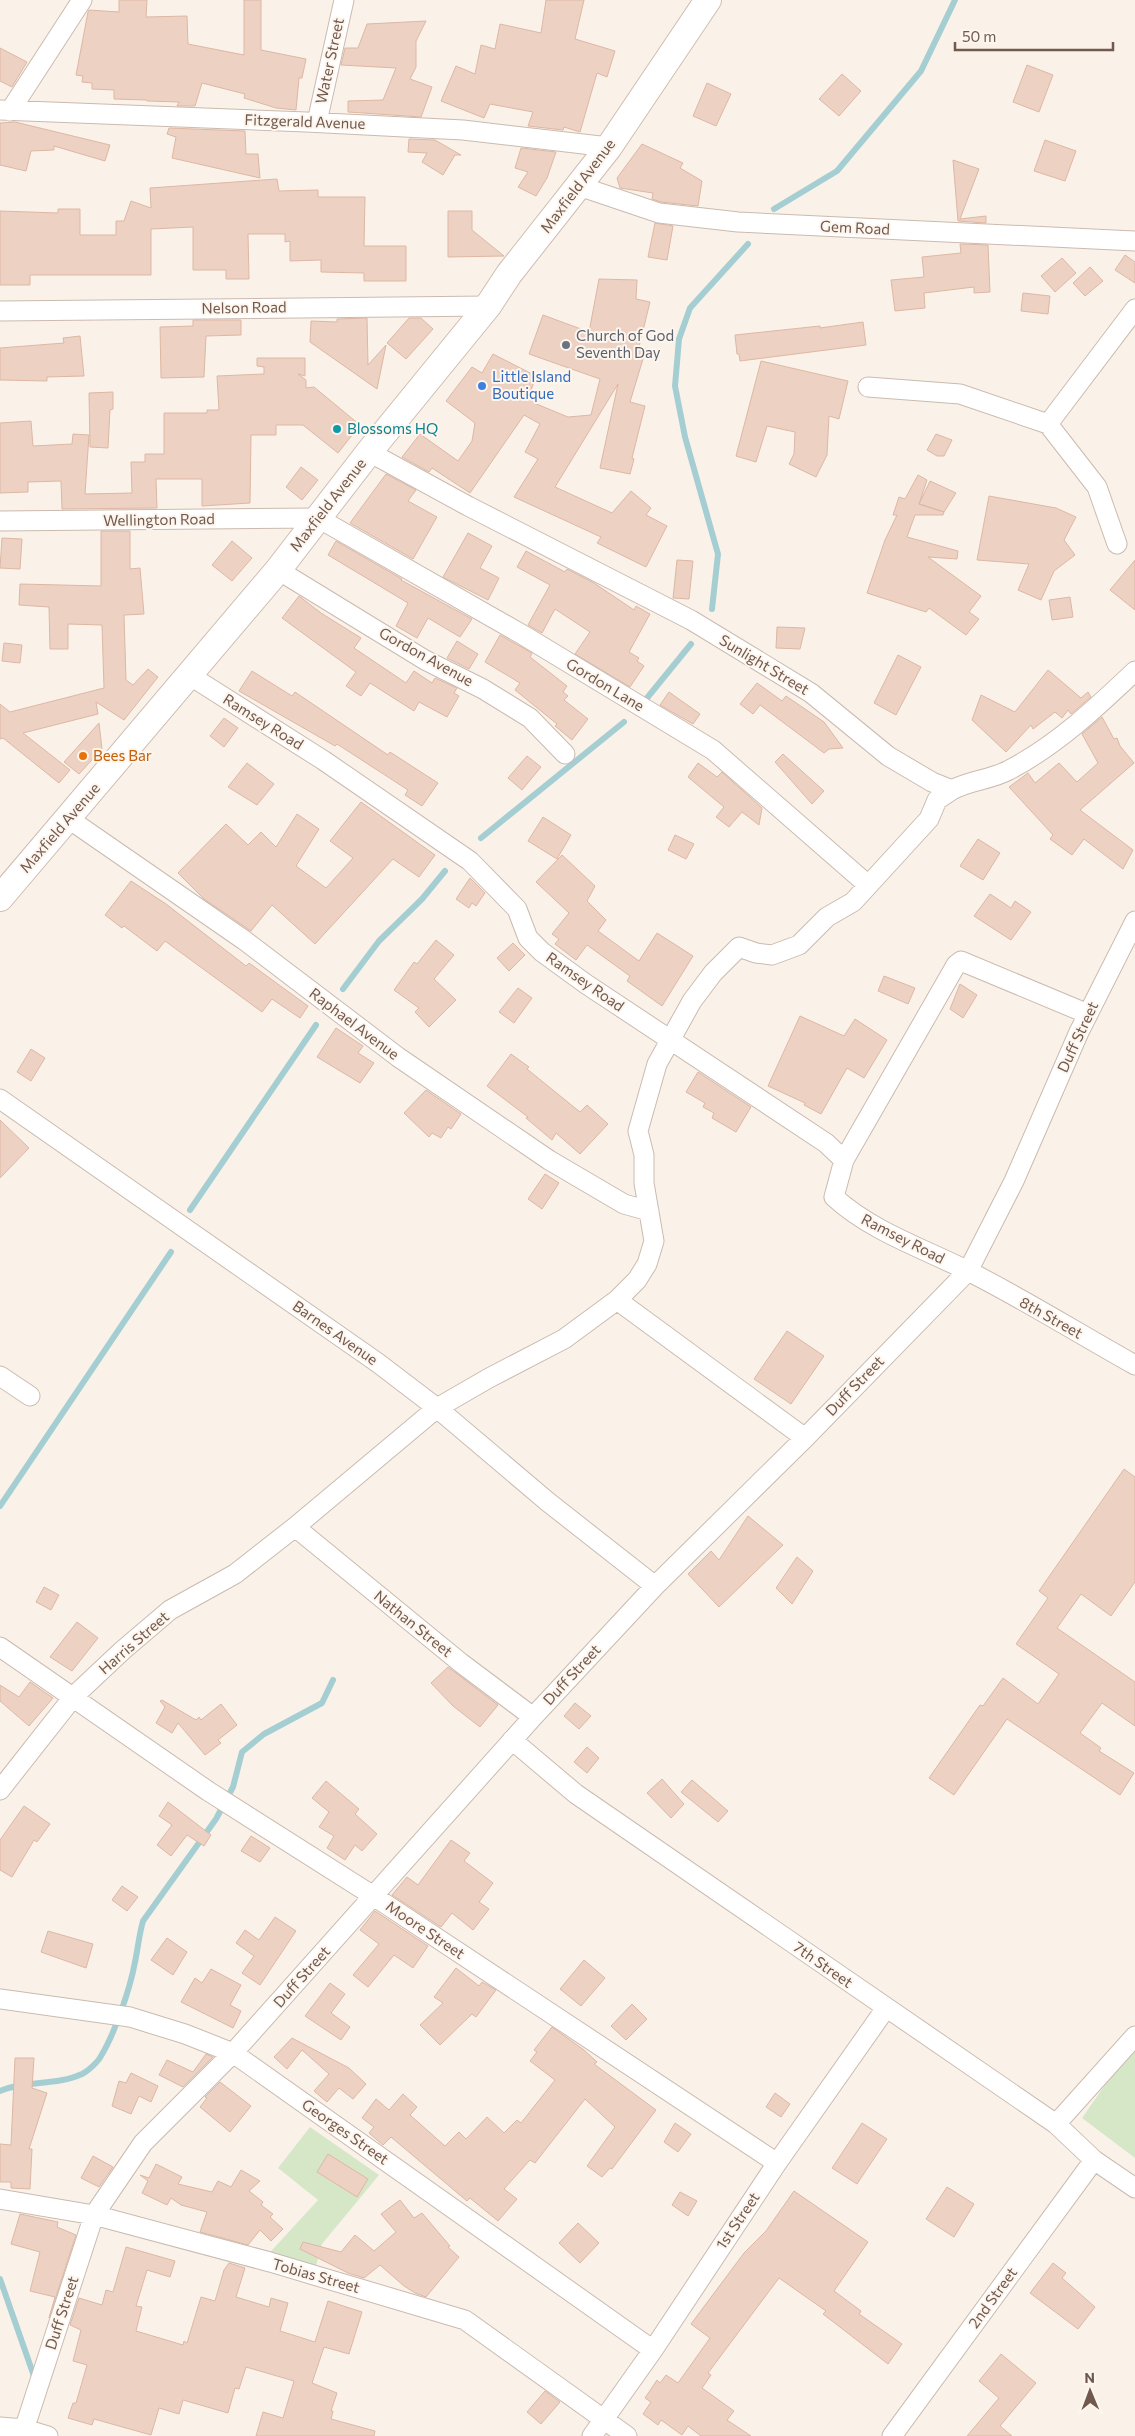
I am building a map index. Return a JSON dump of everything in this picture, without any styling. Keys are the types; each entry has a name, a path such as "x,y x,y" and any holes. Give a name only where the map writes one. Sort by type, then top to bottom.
{"main road":[{"name":"Maxfield Avenue","path":"0,898 69,819 278,570 369,452 488,306 509,274 609,147 708,0"}],"street":[{"path":"5,111 82,0"},
{"name":"Water Street","path":"317,122 344,0"},
{"name":"Fitzgerald Avenue","path":"5,111 317,122 463,130 609,147"},
{"name":"Gem Road","path":"579,186 659,213 738,222 1135,241"},
{"name":"Nelson Road","path":"0,311 488,306"},
{"path":"1048,424 1135,309"},
{"path":"868,387 960,394 1048,424 1097,488 1117,544"},
{"name":"Sunlight Street","path":"369,452 468,506 691,620 811,692 888,756 932,782 952,790"},
{"name":"Wellington Road","path":"0,521 318,518"},
{"name":"Gordon Lane","path":"318,518 523,636 713,750 868,885"},
{"name":"Gordon Avenue","path":"278,570 424,660 483,689 530,718 565,754"},
{"path":"868,885 929,819 937,800 961,785 996,777 1038,752 1074,728 1135,671"},
{"name":"Ramsey Road","path":"189,675 322,760 470,861 517,908 528,938 542,952 586,984 826,1143 844,1160 834,1197 849,1211 877,1228 968,1271"},
{"name":"Raphael Avenue","path":"69,819 244,940 398,1057 549,1160 624,1204 649,1211"},
{"name":"Harris Street","path":"0,1790 74,1696 123,1650 170,1610 235,1574 295,1527 437,1408 489,1378 564,1339 617,1300 638,1280 652,1251 654,1242 644,1183 644,1154 638,1131 657,1064 692,1001 712,973 739,947 756,953 772,955 799,945 827,917 853,902 868,885"},
{"name":"Duff Street","path":"24,2433 94,2215 143,2143 233,2053 375,1897 512,1740 655,1586 805,1438 968,1271 1014,1181 1088,1014 1135,920"},
{"path":"844,1160 958,963 964,961 1088,1014"},
{"name":"Barnes Avenue","path":"0,1099 378,1363 437,1408 548,1502 655,1586"},
{"name":"8th Street","path":"968,1271 1135,1366"},
{"path":"617,1300 805,1438"},
{"path":"0,1376 30,1396"},
{"name":"Nathan Street","path":"295,1527 461,1663 533,1717"},
{"name":"Moore Street","path":"0,1647 74,1696 216,1797 375,1897 777,2163"},
{"name":"7th Street","path":"512,1740 576,1794 1056,2124 1094,2160 1135,2188"},
{"name":"Georges Street","path":"0,1999 130,2017 185,2034 233,2053 653,2350"},
{"name":"1st Street","path":"592,2436 653,2350 777,2163 886,2008"},
{"path":"1056,2124 1135,2036"},
{"name":"2nd Street","path":"892,2436 1094,2160"},
{"name":"Tobias Street","path":"0,2199 94,2215 270,2262 465,2320 628,2436"},
{"path":"0,2427 48,2436"}],"green space":[{"path":"1135,2042 1135,2158 1082,2118"},
{"path":"310,2127 379,2175 322,2244 314,2273 263,2260 318,2200 278,2168"}],"building":[{"path":"119,0 147,0 146,17 187,16 188,44 244,55 244,0 261,0 261,50 306,59 302,78 299,78 296,110 276,108 244,98 245,94 202,83 195,106 177,106 179,102 114,99 114,90 92,89 92,83 82,82 83,76 76,75 88,12 89,10 119,12"},
{"path":"546,0 584,0 575,39 615,51 607,77 597,73 580,132 564,127 563,130 528,126 533,112 490,104 484,118 441,101 456,66 475,74 481,45 495,49 500,24 541,33"},
{"path":"426,21 416,41 416,67 410,79 432,87 421,117 348,112 348,101 383,100 396,68 341,65 345,48 358,48 367,24"},
{"path":"0,48 27,62 12,87 0,81"},
{"path":"1027,65 1053,75 1039,112 1013,102"},
{"path":"842,74 861,91 839,116 819,99"},
{"path":"707,83 731,94 716,126 693,116"},
{"path":"15,122 110,145 105,161 54,146 54,150 31,151 26,171 0,165 0,123"},
{"path":"169,128 245,131 246,154 258,154 260,178 172,158 176,137 167,134"},
{"path":"409,139 435,140 461,155 455,155 443,175 422,162 427,153 408,152"},
{"path":"1045,140 1076,151 1065,181 1034,171"},
{"path":"642,144 683,163 680,168 702,181 698,206 661,202 652,199 653,193 620,188 617,178"},
{"path":"521,148 556,152 547,178 536,196 518,187 528,172 515,168"},
{"path":"953,160 979,169 960,219 986,216 986,223 958,221"},
{"path":"277,179 279,191 318,190 318,197 365,197 364,246 406,246 406,281 364,281 364,273 321,272 321,260 290,261 290,241 285,242 285,234 248,234 249,279 226,279 226,270 193,270 193,227 151,229 151,275 30,275 30,285 0,285 0,211 58,213 58,209 80,209 80,235 116,235 116,221 124,221 131,201 151,208 150,188"},
{"path":"448,211 472,211 472,230 504,256 448,257"},
{"path":"655,223 673,226 667,260 648,257"},
{"path":"960,244 988,245 990,292 974,293 974,287 924,293 925,308 895,311 891,280 924,277 922,257 961,253"},
{"path":"1125,255 1135,262 1135,283 1115,270"},
{"path":"1062,258 1076,273 1055,292 1041,276"},
{"path":"1090,267 1103,281 1085,296 1073,283"},
{"path":"599,279 637,280 636,299 650,302 639,347 646,349 630,402 645,406 632,458 634,459 630,474 600,468 618,384 555,487 612,513 631,491 651,508 646,515 667,526 646,567 597,543 601,537 514,497 538,459 525,452 540,424 524,415 470,493 432,468 429,472 402,457 420,434 458,461 472,441 475,423 446,401 472,367 482,373 493,354 536,376 529,396 536,399 534,403 568,417 591,415 600,379 529,354 543,315 589,332"},
{"path":"1023,293 1050,296 1048,314 1021,311"},
{"path":"367,318 368,365 386,345 377,389 310,342 311,321 337,322 337,319"},
{"path":"409,318 421,318 433,329 406,359 387,343"},
{"path":"193,320 241,320 241,335 206,336 204,377 161,378 160,327 193,326"},
{"path":"863,322 866,345 740,361 739,354 737,354 735,335 820,326 820,328"},
{"path":"80,336 84,376 47,377 47,381 0,380 0,348 64,343 63,338"},
{"path":"257,358 305,358 305,376 298,374 306,380 306,388 314,387 360,425 338,453 303,425 276,425 276,435 251,435 250,503 202,506 202,479 156,479 157,508 62,509 61,481 28,482 28,492 0,493 0,423 31,421 33,446 72,444 73,434 89,435 85,494 132,493 131,462 145,462 145,454 164,454 164,413 207,413 207,410 219,410 217,376 264,374 264,367 257,366"},
{"path":"761,361 848,381 839,419 829,416 827,455 816,477 789,464 794,454 795,432 767,426 756,462 736,456"},
{"path":"113,392 113,409 110,410 108,448 90,447 89,393"},
{"path":"936,434 952,440 944,456 937,456 927,450"},
{"path":"301,467 318,480 302,500 286,487"},
{"path":"386,474 416,490 408,501 437,517 413,559 350,523"},
{"path":"918,475 927,480 919,504 944,512 943,515 915,515 907,537 958,551 957,559 928,557 981,596 969,612 979,619 966,635 929,608 926,612 867,593 885,540 897,515 893,515 899,497 905,499"},
{"path":"930,481 956,493 944,512 919,504"},
{"path":"989,496 1056,508 1076,517 1064,540 1075,555 1054,571 1041,600 1018,590 1029,564 977,560"},
{"path":"101,531 130,531 130,569 140,568 144,614 124,615 126,680 133,685 148,669 158,677 124,720 96,702 98,714 23,733 70,770 59,783 3,738 0,739 0,704 10,712 104,688 102,625 68,624 68,649 50,649 49,607 19,605 20,584 101,586"},
{"path":"468,533 492,546 480,568 499,578 488,600 443,577"},
{"path":"2,538 22,539 20,569 0,568"},
{"path":"232,541 252,558 232,581 212,565"},
{"path":"336,541 472,619 460,637 428,618 417,638 396,626 408,603 328,555"},
{"path":"526,551 565,572 567,569 594,583 634,610 636,606 650,614 629,652 639,658 637,661 644,666 630,687 575,654 590,632 555,609 542,633 528,625 550,585 517,567"},
{"path":"677,560 693,561 689,599 673,598"},
{"path":"1135,560 1135,610 1110,590"},
{"path":"299,596 321,613 361,638 354,648 406,683 414,671 432,683 435,678 457,688 454,693 459,696 447,717 419,702 414,711 370,683 361,696 346,686 356,672 282,618"},
{"path":"1070,597 1073,617 1052,620 1049,600"},
{"path":"777,627 805,628 800,649 776,648"},
{"path":"500,635 532,653 530,657 567,686 563,692 568,696 564,700 588,719 572,740 555,726 557,724 515,690 520,683 485,662"},
{"path":"457,641 478,654 469,669 447,658"},
{"path":"4,643 22,645 20,663 2,661"},
{"path":"898,655 921,667 896,715 874,703"},
{"path":"1048,670 1081,698 1088,692 1091,697 1071,714 1068,710 1062,718 1055,712 1033,729 1031,725 1006,752 972,720 981,695 1015,712"},
{"path":"252,671 292,696 295,692 388,755 390,752 438,783 422,806 405,795 408,790 337,744 335,746 239,691"},
{"path":"757,683 782,701 786,696 824,722 843,748 829,749 824,753 760,705 753,714 740,704"},
{"path":"669,692 700,714 693,724 660,705"},
{"path":"1102,717 1114,739 1117,738 1120,746 1134,763 1080,810 1133,850 1123,869 1084,839 1072,855 1050,839 1053,835 1009,787 1028,773 1035,783 1059,763 1077,782 1098,763 1082,734"},
{"path":"224,718 238,728 224,747 210,736"},
{"name":"Bees Bar","path":"99,723 102,749 79,774 64,762"},
{"path":"783,754 824,791 812,804 775,762"},
{"path":"527,756 541,767 522,790 508,778"},
{"path":"247,763 274,784 257,805 228,787"},
{"path":"698,763 717,777 722,772 762,808 759,825 742,812 729,827 716,817 724,807 688,777"},
{"path":"361,802 435,855 419,877 393,859 315,944 272,905 251,931 204,899 178,873 226,824 248,845 261,832 276,847 297,814 319,829 296,866 326,888 353,858 330,841"},
{"path":"543,817 571,835 557,859 528,841"},
{"path":"675,835 694,844 686,859 668,850"},
{"path":"978,839 1000,853 983,880 960,866"},
{"path":"562,855 595,886 587,901 606,920 598,931 639,961 657,933 693,956 662,1006 627,981 630,976 587,945 576,960 555,944 559,939 552,934 569,913 536,882"},
{"path":"470,878 485,893 476,906 472,903 469,908 456,899"},
{"path":"131,881 166,904 246,966 249,963 308,1006 300,1018 272,999 262,1012 165,941 157,951 124,926 122,928 105,915"},
{"path":"990,894 1011,908 1015,901 1031,912 1011,940 974,916"},
{"path":"436,940 454,955 434,979 456,1000 429,1027 415,1012 419,1008 394,990 414,962 417,964"},
{"path":"513,943 525,955 509,971 497,958"},
{"path":"884,976 915,988 908,1004 878,991"},
{"path":"960,984 977,995 963,1018 950,1009"},
{"path":"518,988 532,998 514,1023 499,1012"},
{"path":"800,1016 844,1036 855,1019 887,1040 864,1078 847,1068 821,1114 804,1105 805,1103 768,1086"},
{"path":"336,1028 363,1046 358,1053 374,1063 360,1083 317,1057"},
{"path":"31,1049 45,1058 31,1081 17,1072"},
{"path":"511,1054 529,1067 527,1069 580,1112 587,1105 608,1124 580,1154 556,1133 552,1140 526,1118 528,1117 487,1086"},
{"path":"698,1072 751,1107 736,1132 712,1118 714,1113 703,1107 705,1103 686,1092"},
{"path":"426,1090 461,1114 451,1129 448,1127 441,1138 432,1133 429,1137 404,1113"},
{"path":"0,1120 29,1148 0,1178"},
{"path":"545,1174 559,1183 542,1209 528,1199"},
{"path":"787,1331 824,1356 791,1404 754,1379"},
{"path":"1124,1469 1135,1477 1135,1582 1111,1616 1081,1594 1057,1628 1135,1682 1135,1726 1102,1703 1080,1733 1101,1748 1099,1751 1134,1773 1120,1795 1007,1719 954,1795 929,1778 980,1705 983,1706 1003,1678 1038,1704 1059,1674 1016,1644 1048,1598 1039,1591"},
{"path":"748,1516 783,1545 719,1607 688,1574 711,1551 719,1560"},
{"path":"797,1557 813,1571 792,1604 776,1588"},
{"path":"44,1587 59,1595 51,1610 36,1602"},
{"path":"77,1622 98,1638 72,1671 50,1657"},
{"path":"448,1667 498,1705 480,1727 453,1706 431,1683"},
{"path":"30,1682 53,1698 29,1726 0,1701 0,1685 19,1697"},
{"path":"162,1700 196,1720 199,1717 201,1720 221,1704 237,1725 218,1740 221,1743 205,1755 178,1723 172,1733 156,1723 165,1707 160,1701"},
{"path":"575,1703 591,1716 579,1729 564,1716"},
{"path":"587,1747 599,1758 587,1773 574,1762"},
{"path":"662,1779 684,1804 671,1818 647,1793"},
{"path":"692,1780 728,1811 718,1822 681,1792"},
{"path":"326,1781 359,1809 355,1814 377,1834 362,1851 355,1845 345,1860 327,1848 334,1836 319,1827 329,1812 312,1798"},
{"path":"168,1802 211,1835 204,1846 187,1835 171,1856 157,1845 172,1825 159,1816"},
{"path":"24,1806 50,1824 37,1842 34,1840 12,1877 0,1870 0,1840"},
{"path":"251,1836 270,1848 260,1862 241,1851"},
{"path":"451,1840 470,1853 464,1861 493,1883 479,1902 489,1909 473,1930 452,1913 441,1927 392,1895 407,1877 418,1885"},
{"path":"122,1886 138,1897 127,1911 112,1900"},
{"path":"375,1911 428,1946 413,1968 394,1955 368,1987 353,1975 379,1944 360,1930"},
{"path":"275,1917 296,1931 260,1985 242,1973 254,1956 236,1943 245,1930 259,1940"},
{"path":"48,1931 93,1944 86,1968 41,1952"},
{"path":"167,1938 187,1952 173,1975 151,1960"},
{"path":"584,1960 605,1978 581,2006 560,1989"},
{"path":"456,1968 479,1986 482,1982 496,1990 476,2017 472,2014 440,2045 420,2025 443,2003 434,1997"},
{"path":"211,1969 241,1985 230,2005 241,2011 233,2028 181,2002 195,1978 202,1983"},
{"path":"330,1983 345,1994 331,2013 350,2027 341,2040 305,2016"},
{"path":"632,2004 647,2019 626,2040 611,2026"},
{"path":"552,2027 584,2050 597,2062 594,2064 656,2110 612,2169 610,2168 602,2177 587,2166 615,2127 585,2099 535,2163 530,2160 504,2189 517,2199 498,2221 470,2198 467,2201 391,2137 383,2145 369,2133 374,2127 362,2118 376,2099 389,2110 403,2094 417,2107 410,2115 445,2146 459,2132 466,2139 487,2117 504,2133 517,2120 521,2123 555,2080 530,2061 537,2052 534,2050"},
{"path":"292,2038 349,2068 366,2084 353,2099 339,2088 327,2102 314,2091 329,2074 302,2050 287,2069 274,2057"},
{"path":"206,2054 213,2057 183,2087 159,2075 167,2060 193,2072"},
{"path":"15,2058 34,2058 32,2088 47,2093 29,2149 32,2149 30,2189 11,2188 11,2182 0,2182 0,2144 11,2145"},
{"path":"131,2073 158,2086 151,2102 139,2096 131,2114 112,2106 119,2081 126,2083"},
{"path":"220,2082 251,2106 230,2132 200,2107 207,2098 205,2097"},
{"path":"775,2093 790,2104 781,2117 766,2107"},
{"path":"675,2123 691,2134 678,2152 664,2142"},
{"path":"862,2123 887,2139 857,2184 832,2168"},
{"path":"328,2154 368,2179 357,2197 317,2172"},
{"path":"93,2156 113,2167 99,2187 81,2178"},
{"path":"156,2164 182,2177 178,2184 212,2192 218,2181 231,2187 241,2170 260,2181 249,2191 263,2202 261,2205 273,2214 270,2217 283,2229 271,2241 260,2230 248,2245 200,2232 207,2212 181,2205 171,2198 167,2205 142,2193 148,2181 140,2175 149,2178"},
{"path":"947,2187 974,2204 954,2237 926,2219"},
{"path":"794,2191 868,2242 834,2291 861,2311 859,2314 902,2344 888,2364 823,2314 826,2311 779,2278 708,2373 711,2375 702,2388 734,2411 727,2420 751,2436 701,2436 688,2426 682,2435 661,2420 658,2425 643,2414 651,2402 645,2398 657,2380 660,2383 666,2375 678,2383 710,2338 691,2324 744,2253 766,2231"},
{"path":"680,2192 697,2201 688,2216 672,2205"},
{"path":"400,2200 414,2218 422,2213 450,2246 448,2247 459,2257 426,2297 404,2286 380,2265 364,2278 348,2273 300,2249 303,2242 341,2252 355,2235 374,2251 396,2232 381,2214"},
{"path":"20,2214 58,2222 57,2227 76,2235 49,2318 55,2297 30,2291 40,2252 11,2244"},
{"path":"578,2223 599,2243 580,2263 559,2243"},
{"path":"126,2247 175,2261 170,2277 147,2270 136,2306 142,2307 136,2331 183,2345 184,2341 187,2343 201,2297 215,2301 224,2270 229,2263 245,2268 236,2297 269,2307 271,2298 288,2303 280,2331 315,2342 328,2301 362,2312 349,2354 324,2347 312,2383 337,2393 331,2411 333,2411 331,2419 375,2431 374,2436 256,2436 263,2412 283,2418 294,2381 246,2367 239,2389 235,2388 228,2413 183,2400 179,2414 159,2408 151,2435 94,2419 92,2425 68,2418 73,2403 76,2403 87,2365 73,2361 81,2330 70,2325 79,2298 102,2305 106,2290 113,2292"},
{"path":"1053,2263 1066,2273 1062,2278 1095,2307 1078,2329 1030,2293"},
{"path":"1001,2354 1036,2383 1000,2426 1012,2436 967,2436 999,2398 979,2381"},
{"path":"545,2391 560,2402 541,2424 527,2412"}],"waterway":[{"path":"774,209 837,171 921,71 955,0"},
{"path":"712,609 718,554 685,437 675,386 679,339 690,308 748,244"},
{"path":"647,698 691,644"},
{"path":"481,838 624,722"},
{"path":"343,989 379,941 422,899 445,871"},
{"path":"190,1210 316,1025"},
{"path":"0,1506 171,1252"},
{"path":"0,2091 20,2085 72,2078 84,2073 98,2061 112,2035 126,1998 143,1921 216,1819 233,1787 242,1752 264,1734 322,1703 333,1680"},
{"path":"0,2279 35,2379"}],"place":[{"name":"Church of God Seventh Day","path":"566,345"},
{"name":"Little Island Boutique","path":"482,386"},
{"name":"Blossoms HQ","path":"337,429"},
{"name":"Bees Bar","path":"83,756"}]}
